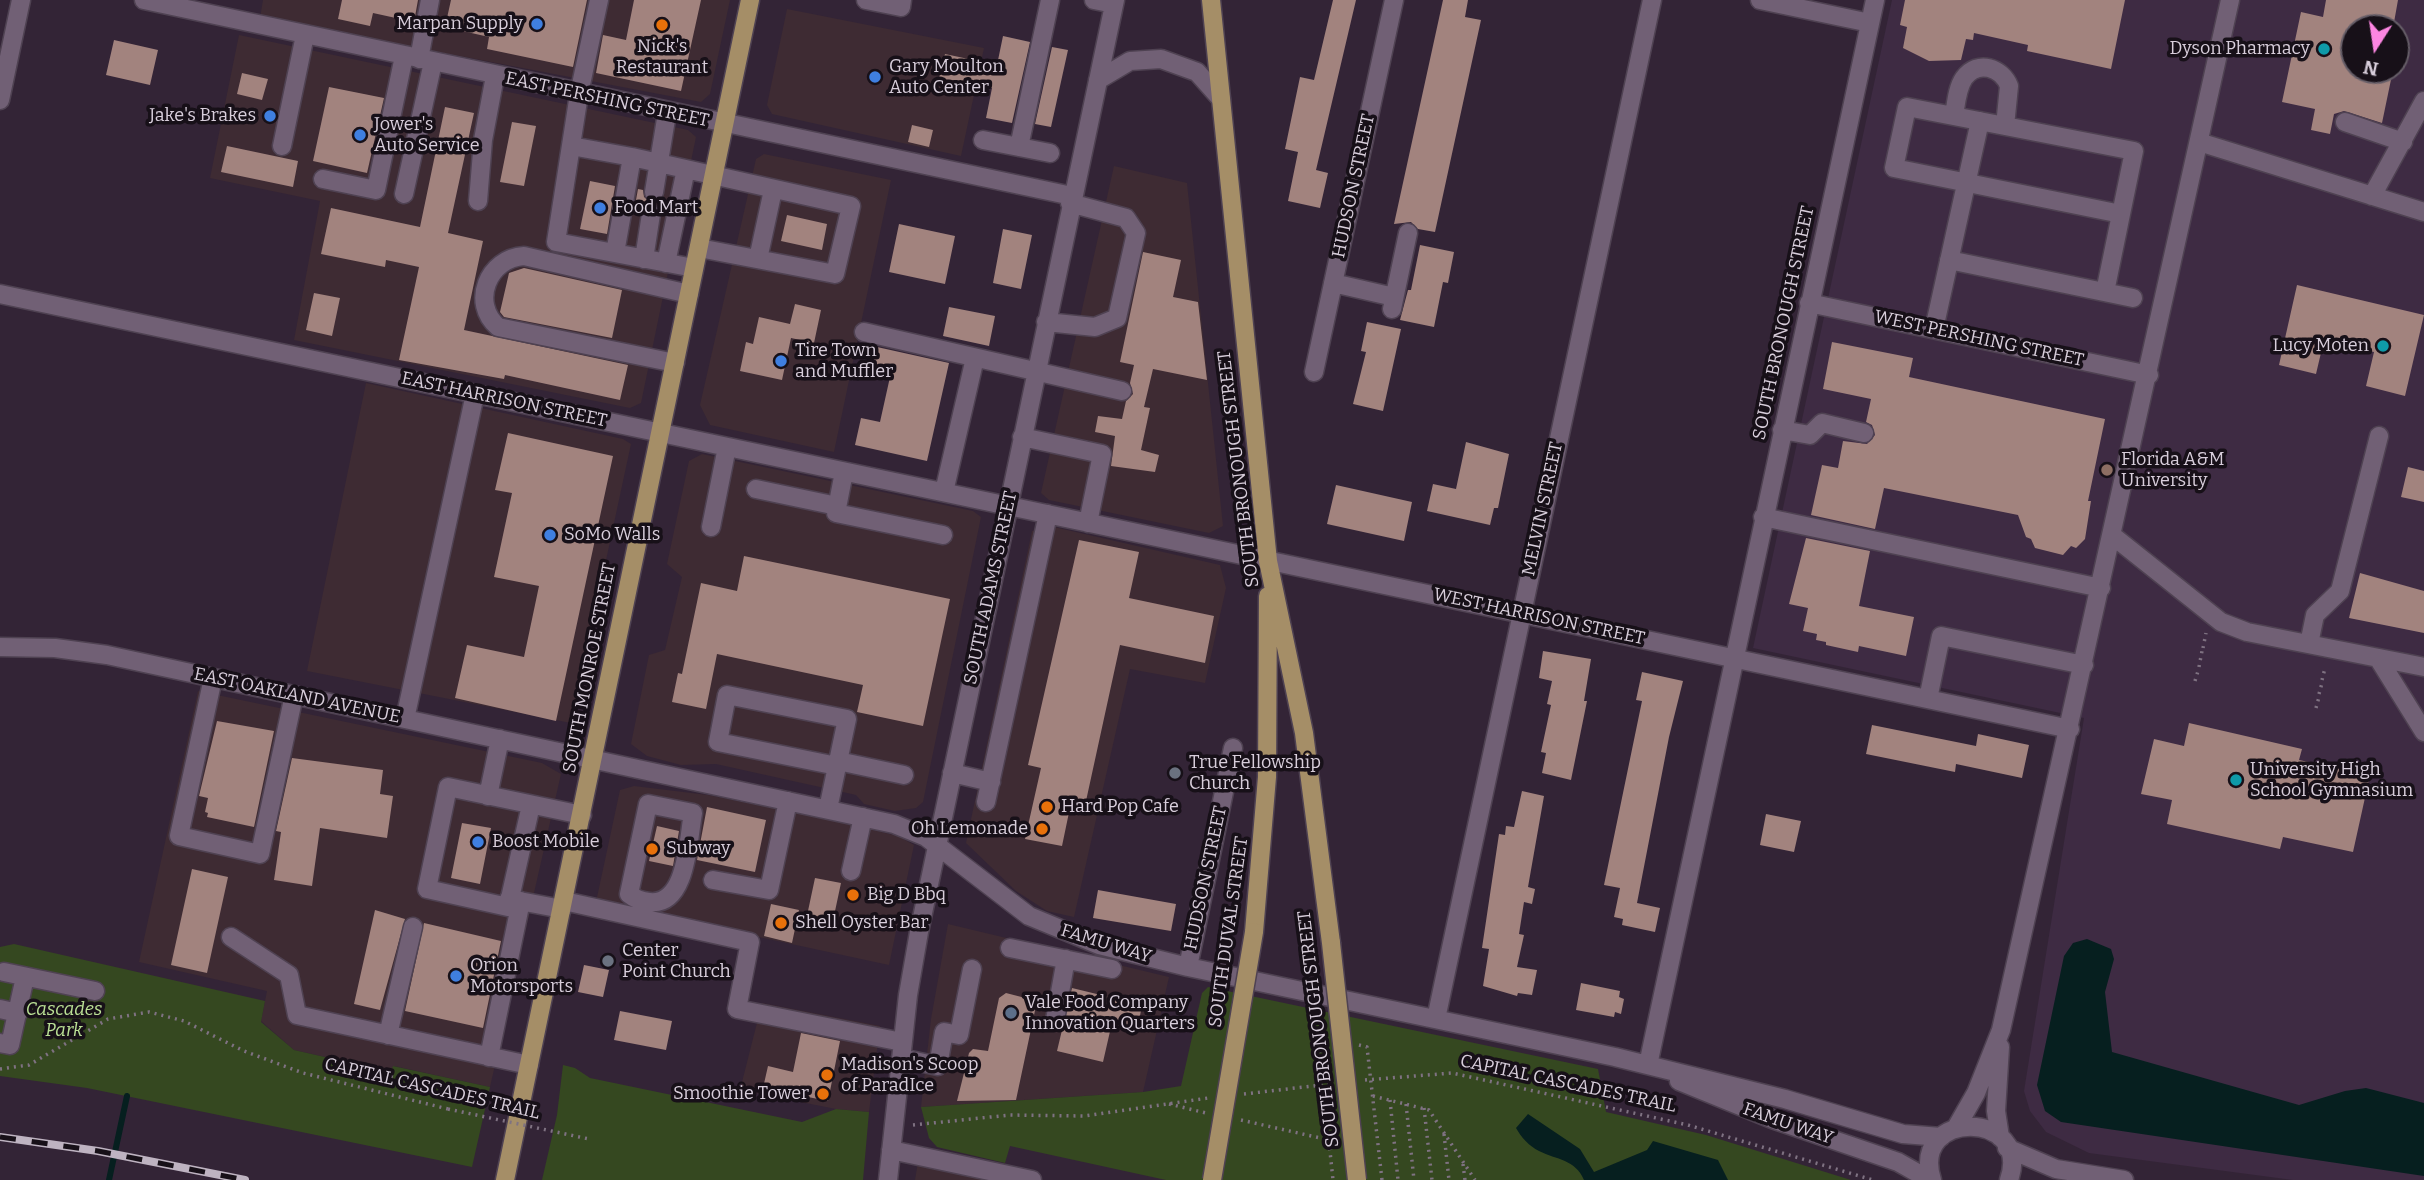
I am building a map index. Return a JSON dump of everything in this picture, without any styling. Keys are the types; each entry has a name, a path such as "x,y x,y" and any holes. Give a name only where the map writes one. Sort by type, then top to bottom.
{"main road":[{"name":"SOUTH MONROE STREET","path":"505,1180 750,0"},
{"name":"SOUTH BRONOUGH STREET","path":"1211,0 1268,561 1302,723 1331,943 1357,1180"},
{"name":"SOUTH DUVAL STREET","path":"1212,1180 1254,932 1267,777 1268,561"}],"street":[{"path":"0,100 21,0"},
{"name":"EAST PERSHING STREET","path":"144,0 1071,200 1126,218 1136,233 1117,318 1095,327 1046,322"},
{"path":"404,194 419,59 430,0"},
{"path":"599,0 579,94 556,242 694,268"},
{"path":"866,0 901,7 902,0"},
{"path":"1019,147 1050,0"},
{"path":"1094,0 1114,2"},
{"name":"HUDSON STREET","path":"1314,372 1394,0"},
{"name":"MELVIN STREET","path":"1436,1019 1652,0"},
{"path":"1760,0 1870,23"},
{"name":"SOUTH BRONOUGH STREET","path":"1648,1065 1875,0"},
{"path":"1949,1132 1979,1086 2001,1030 2149,375 2230,0"},
{"name":"SOUTH ADAMS STREET","path":"888,1180 901,1050 919,932 1114,2"},
{"path":"282,146 304,34"},
{"path":"323,179 376,190 419,59"},
{"path":"1098,80 1130,61 1161,60 1196,72 1221,99"},
{"path":"1954,116 1963,79 1969,72 1985,67 1999,72 2009,86 2005,126"},
{"path":"478,201 483,140 495,76"},
{"path":"2372,196 2410,140 2424,101"},
{"path":"2105,292 2134,151 1906,107 1894,168 2121,214"},
{"path":"654,192 667,113"},
{"path":"1934,329 1980,121"},
{"path":"2345,122 2410,140"},
{"path":"983,140 1050,153"},
{"path":"2199,142 2424,212"},
{"path":"571,146 851,206 835,274 699,248"},
{"path":"615,253 632,157"},
{"path":"666,263 686,169"},
{"path":"758,259 773,190"},
{"path":"644,259 651,214"},
{"path":"1334,284 1393,303 1408,233"},
{"path":"674,363 498,327 488,319 483,305 490,276 500,263 510,257 524,257 689,294"},
{"path":"1949,260 2133,298"},
{"name":"EAST HARRISON STREET","path":"0,294 1008,506"},
{"name":"WEST PERSHING STREET","path":"1810,303 2149,375"},
{"path":"864,332 1122,391"},
{"path":"944,492 975,358"},
{"path":"405,719 475,394"},
{"path":"1782,430 1810,435 1822,423 1864,433"},
{"path":"2309,644 2315,615 2340,591 2379,436"},
{"path":"1022,437 1102,454 1088,523"},
{"path":"711,527 727,447"},
{"path":"844,472 836,513 943,535"},
{"path":"756,489 837,506"},
{"name":"WEST HARRISON STREET","path":"1008,506 2070,729"},
{"path":"986,803 1048,514"},
{"path":"1763,517 2101,588"},
{"path":"2113,536 2221,622 2247,632 2424,667"},
{"path":"1928,699 1941,636 2084,665"},
{"name":"EAST OAKLAND AVENUE","path":"0,647 81,650 593,759"},
{"path":"2378,658 2424,732"},
{"path":"213,678 179,836 260,854 294,695"},
{"path":"828,809 837,763 846,719 727,695 718,742 837,763 904,775"},
{"path":"488,796 500,739"},
{"name":"HUDSON STREET","path":"1188,967 1233,748"},
{"name":"FAMU WAY","path":"593,759 788,800 912,830 1023,912 1064,933 1099,945 1188,967 1648,1065 1785,1099 1903,1135 1984,1127 2004,1142 2056,1169 2124,1180"},
{"path":"953,773 991,782"},
{"path":"675,809 680,778"},
{"path":"515,900 508,907 427,889 448,787 582,816"},
{"path":"713,880 769,890 788,800"},
{"path":"648,804 675,809 693,813 680,886 667,900 653,903 640,901 629,894 648,804"},
{"path":"489,1057 531,805"},
{"path":"851,871 863,817"},
{"path":"515,900 563,905 750,942 737,1009 901,1050 939,1066 944,1032 959,1035 972,969"},
{"path":"388,1035 413,927"},
{"path":"231,937 289,975 297,1015 529,1065"},
{"path":"1010,948 1103,967 1099,945"},
{"path":"1055,1020 1066,959"},
{"path":"4,972 95,991"},
{"path":"0,1043 10,1045 9,1011 25,976"},
{"path":"2001,1030 1997,1098 2004,1142 2012,1166 2009,1180"},
{"name":"FAMU WAY","path":"1648,1065 1750,1111 1898,1161 1931,1180"},
{"name":"FAMU WAY","path":"1931,1180 1930,1158 1949,1132"},
{"path":"891,1150 1032,1180"}],"path":[{"path":"2195,681 2207,631"},
{"path":"2316,708 2325,668"},
{"name":"CAPITAL CASCADES TRAIL","path":"0,1069 29,1065 107,1019 149,1012 184,1021 244,1051 303,1073 448,1109 589,1139"},
{"path":"1318,1037 1333,1180"},
{"path":"368,1071 394,1077"},
{"name":"CAPITAL CASCADES TRAIL","path":"1359,1081 1452,1073 1713,1131 1872,1180"},
{"path":"1230,1096 1323,1085 1335,1086"},
{"path":"1360,1094 1429,1110 1475,1180"},
{"path":"918,1125 1010,1115 1083,1116 1217,1097"},
{"path":"1390,1100 1398,1180"},
{"path":"1164,1103 1215,1114"},
{"path":"1406,1104 1414,1180"},
{"path":"1424,1108 1432,1180"},
{"path":"1240,1120 1342,1143"},
{"path":"1444,1132 1449,1180"},
{"path":"1366,1148 1378,1151"},
{"path":"1463,1162 1465,1180"}],"shaded area":[{"path":"263,0 730,0 710,94 701,102 260,18"},
{"name":"Florida A&M University","path":"1892,0 2424,0 2424,1180 2293,1180 2089,1153 2046,1132 2030,1111 2024,1091 2084,718 1753,648"},
{"name":"Gary Moulton Auto Center","path":"787,9 984,48 961,156 772,114 767,105"},
{"path":"239,35 688,130 696,137 641,403 630,408 294,340 320,201 210,178"},
{"path":"764,154 891,180 834,452 710,425 700,405 756,159"},
{"path":"1114,166 1187,183 1223,526 1209,533 1049,500 1041,493"},
{"path":"366,383 623,439 631,444 571,723 307,671"},
{"path":"702,454 973,511 981,517 923,802 916,808 895,811 864,804 856,795 716,764 681,765 647,756 631,744 649,655 665,650 682,577 667,564 689,461"},
{"path":"1054,527 1220,565 1226,588 1205,683 1130,669 1074,917 1047,911 1016,891 966,843 1032,531"},
{"path":"198,691 542,763 561,774 490,1087 394,1066 392,1072 294,1050 261,1021 267,991 139,962"},
{"path":"634,786 708,795 818,817 898,836 914,845 889,965 596,902 620,790"},
{"path":"948,924 1169,977 1143,1092 921,1107 931,1019"},
{"path":"2087,939 2111,949 2114,959 2105,992 2112,1052 2299,1105 2345,1091 2366,1088 2424,1103 2424,1176 2061,1122 2045,1111 2037,1085 2064,956 2073,943"},
{"path":"762,1003 880,1026 869,1112 836,1109 740,1090"},
{"path":"1528,1114 1580,1149 1594,1172 1647,1150 1653,1141 1718,1160 1728,1180 1584,1180 1571,1164 1539,1151 1523,1138 1516,1128"},
{"path":"918,1162 995,1180 915,1180"}],"green space":[{"name":"Cascades Park","path":"14,944 265,1001 261,1022 294,1050 391,1072 393,1066 490,1087 472,1167 87,1088 0,1076 0,947"},
{"path":"1208,987 1598,1069 1606,1112 1706,1135 1851,1180 1166,1180 1010,1146 1005,1163 937,1147 929,1138 921,1107 1143,1092 1181,1086 1202,993"},
{"path":"563,1065 575,1068 590,1078 802,1122 836,1109 869,1112 863,1180 542,1180 557,1115"}],"building":[{"path":"342,0 418,0 414,22 373,13 370,26 338,19"},
{"name":"Marpan Supply","path":"451,0 587,0 573,67 487,49 489,37 445,27"},
{"path":"634,0 701,0 681,91 596,73 603,35 626,40"},
{"path":"1333,0 1356,0 1316,170 1328,173 1320,208 1288,201 1298,152 1285,149 1300,77 1314,80"},
{"path":"1443,0 1468,0 1465,17 1481,20 1435,232 1418,229 1411,222 1394,224"},
{"path":"1905,0 2125,0 2111,69 2027,51 2028,45 1974,33 1973,40 1966,39 1961,60 1929,61 1903,48 1907,27 1900,25"},
{"name":"Dyson Pharmacy","path":"2326,0 2398,0 2396,14 2340,14 2340,84 2390,84 2382,123 2344,111 2334,114 2330,134 2311,130 2315,109 2282,102 2301,12 2323,17"},
{"path":"1003,36 1030,42 1012,123 986,118 992,88 939,78 945,54 997,65"},
{"path":"114,40 158,50 150,85 106,75"},
{"path":"1052,47 1068,50 1051,127 1035,124"},
{"path":"242,73 268,79 262,100 237,94"},
{"path":"329,87 384,98 367,173 313,161"},
{"path":"445,107 474,113 448,233 483,241 464,330 628,365 620,400 505,375 504,379 399,360 419,267 386,260 385,267 321,254 331,208 420,227"},
{"path":"512,122 536,126 524,186 500,182"},
{"path":"912,125 933,130 929,147 908,142"},
{"path":"227,146 298,161 293,187 221,172"},
{"name":"Food Mart","path":"590,181 615,186 607,234 580,229"},
{"path":"638,189 643,190 644,197 651,203 643,206 640,212 634,211"},
{"path":"787,215 827,224 822,250 781,241"},
{"path":"899,224 955,236 945,284 889,272"},
{"path":"1003,229 1032,235 1021,289 993,283"},
{"path":"1420,245 1454,252 1448,283 1443,282 1434,327 1400,320 1408,290 1411,290"},
{"path":"1143,252 1181,260 1173,297 1198,302 1207,380 1153,369 1144,407 1150,408 1141,450 1159,455 1155,472 1111,466 1115,436 1095,432 1098,416 1122,419 1126,401 1133,394 1130,383 1134,365 1120,362"},
{"path":"524,268 622,290 612,338 504,317 500,312 509,273"},
{"name":"Lucy Moten","path":"2297,285 2424,315 2405,396 2366,386 2374,352 2324,340 2316,374 2279,365"},
{"path":"314,293 340,298 332,336 306,330"},
{"path":"795,304 821,310 814,343 791,338 782,380 740,371 746,342 753,344 759,317 790,324"},
{"path":"949,307 995,316 989,346 943,336"},
{"path":"1367,322 1401,329 1383,411 1353,404 1366,352 1361,351"},
{"path":"1832,342 1913,358 1909,377 2105,419 2088,501 2091,501 2085,539 2076,548 2071,546 2063,555 2035,548 2031,539 2026,537 2018,515 1884,488 1875,529 1811,515 1822,465 1838,468 1843,441 1867,444 1875,435 1872,425 1866,422 1871,399 1823,389"},
{"path":"877,347 949,363 927,461 855,445 861,418 880,422 892,368 873,364"},
{"name":"SoMo Walls","path":"508,433 613,456 556,721 455,698 467,645 524,657 539,586 494,577 512,493 495,490"},
{"path":"1466,442 1509,454 1498,508 1494,508 1490,525 1427,511 1433,484 1456,489"},
{"path":"2408,467 2424,471 2424,502 2401,497"},
{"path":"1336,485 1412,502 1404,541 1327,524"},
{"path":"1806,538 1870,551 1859,606 1914,617 1906,656 1859,646 1858,652 1826,645 1826,642 1816,640 1817,634 1803,631 1808,608 1789,604"},
{"path":"1079,540 1139,552 1129,598 1214,616 1205,663 1120,645 1086,801 1072,798 1062,846 1025,839 1041,768 1028,765"},
{"path":"744,556 950,599 923,726 857,712 863,685 717,654 706,709 672,702 678,673 682,674 701,583 737,591"},
{"path":"2360,573 2424,591 2424,633 2349,618"},
{"path":"1543,651 1591,659 1584,701 1587,701 1571,780 1542,773 1546,753 1541,752 1551,705 1547,704 1552,681 1539,678"},
{"path":"1642,672 1683,681 1669,737 1637,903 1660,908 1655,932 1622,925 1623,919 1614,917 1620,888 1604,885 1642,701 1636,700"},
{"path":"217,721 274,731 254,827 207,817 208,813 205,812 208,798 199,796"},
{"name":"University High School Gymnasium","path":"2189,723 2302,749 2299,760 2370,775 2353,852 2283,837 2280,849 2167,824 2172,800 2141,794 2154,739 2184,746"},
{"path":"1872,725 1976,746 1978,734 2029,745 2022,778 1956,764 1955,772 1866,754"},
{"path":"292,758 383,770 380,794 393,796 387,838 320,828 312,886 274,880 281,832 276,831"},
{"path":"1522,791 1544,796 1528,887 1535,889 1532,904 1524,902 1519,934 1524,935 1517,967 1537,970 1532,995 1518,993 1517,996 1483,986 1489,949 1482,948 1499,834 1505,835 1506,826 1514,827"},
{"path":"707,807 766,820 755,872 697,860"},
{"path":"1766,814 1801,821 1794,852 1760,845"},
{"path":"462,823 491,828 480,884 451,878"},
{"path":"657,826 679,831 673,866 649,861"},
{"path":"192,869 228,877 207,973 171,965"},
{"path":"815,878 841,883 831,930 805,925"},
{"path":"1098,890 1176,904 1171,931 1093,918"},
{"name":"Shell Oyster Bar","path":"771,904 799,910 792,943 764,936"},
{"path":"375,910 405,919 380,1010 354,1004"},
{"name":"Orion Motorsports","path":"424,923 501,941 483,1028 405,1011"},
{"path":"584,965 609,970 603,997 578,992"},
{"path":"1581,983 1620,991 1619,997 1624,999 1621,1014 1615,1012 1614,1017 1576,1010"},
{"path":"1072,988 1142,1005 1137,1032 1111,1027 1103,1062 1057,1051"},
{"path":"1006,993 1037,1001 1016,1100 957,1101 969,1053 973,1049 988,1051 999,998"},
{"path":"620,1011 672,1021 666,1050 614,1040"},
{"path":"801,1033 840,1041 828,1101 763,1088 768,1066 793,1072"}],"waterway":[{"path":"109,1180 127,1096"}],"railway":[{"path":"0,1137 98,1151 245,1180"}],"place":[{"name":"Marpan Supply","path":"537,24"},
{"name":"Nick's Restaurant","path":"662,25"},
{"name":"Dyson Pharmacy","path":"2324,49"},
{"name":"Gary Moulton Auto Center","path":"875,77"},
{"name":"Jake's Brakes","path":"270,116"},
{"name":"Jower's Auto Service","path":"360,135"},
{"name":"Food Mart","path":"600,208"},
{"name":"Lucy Moten","path":"2383,346"},
{"name":"Tire Town and Muffler","path":"781,361"},
{"name":"Florida A&M University","path":"2107,470"},
{"name":"SoMo Walls","path":"550,535"},
{"name":"True Fellowship Church","path":"1175,773"},
{"name":"University High School Gymnasium","path":"2236,780"},
{"name":"Hard Pop Cafe","path":"1047,807"},
{"name":"Oh Lemonade","path":"1042,829"},
{"name":"Boost Mobile","path":"478,842"},
{"name":"Subway","path":"652,849"},
{"name":"Big D Bbq","path":"853,895"},
{"name":"Shell Oyster Bar","path":"781,923"},
{"name":"Center Point Church","path":"608,961"},
{"name":"Orion Motorsports","path":"456,976"},
{"name":"Vale Food Company Innovation Quarters","path":"1011,1013"},
{"name":"Madison's Scoop of ParadIce","path":"827,1075"},
{"name":"Smoothie Tower","path":"823,1094"}]}
